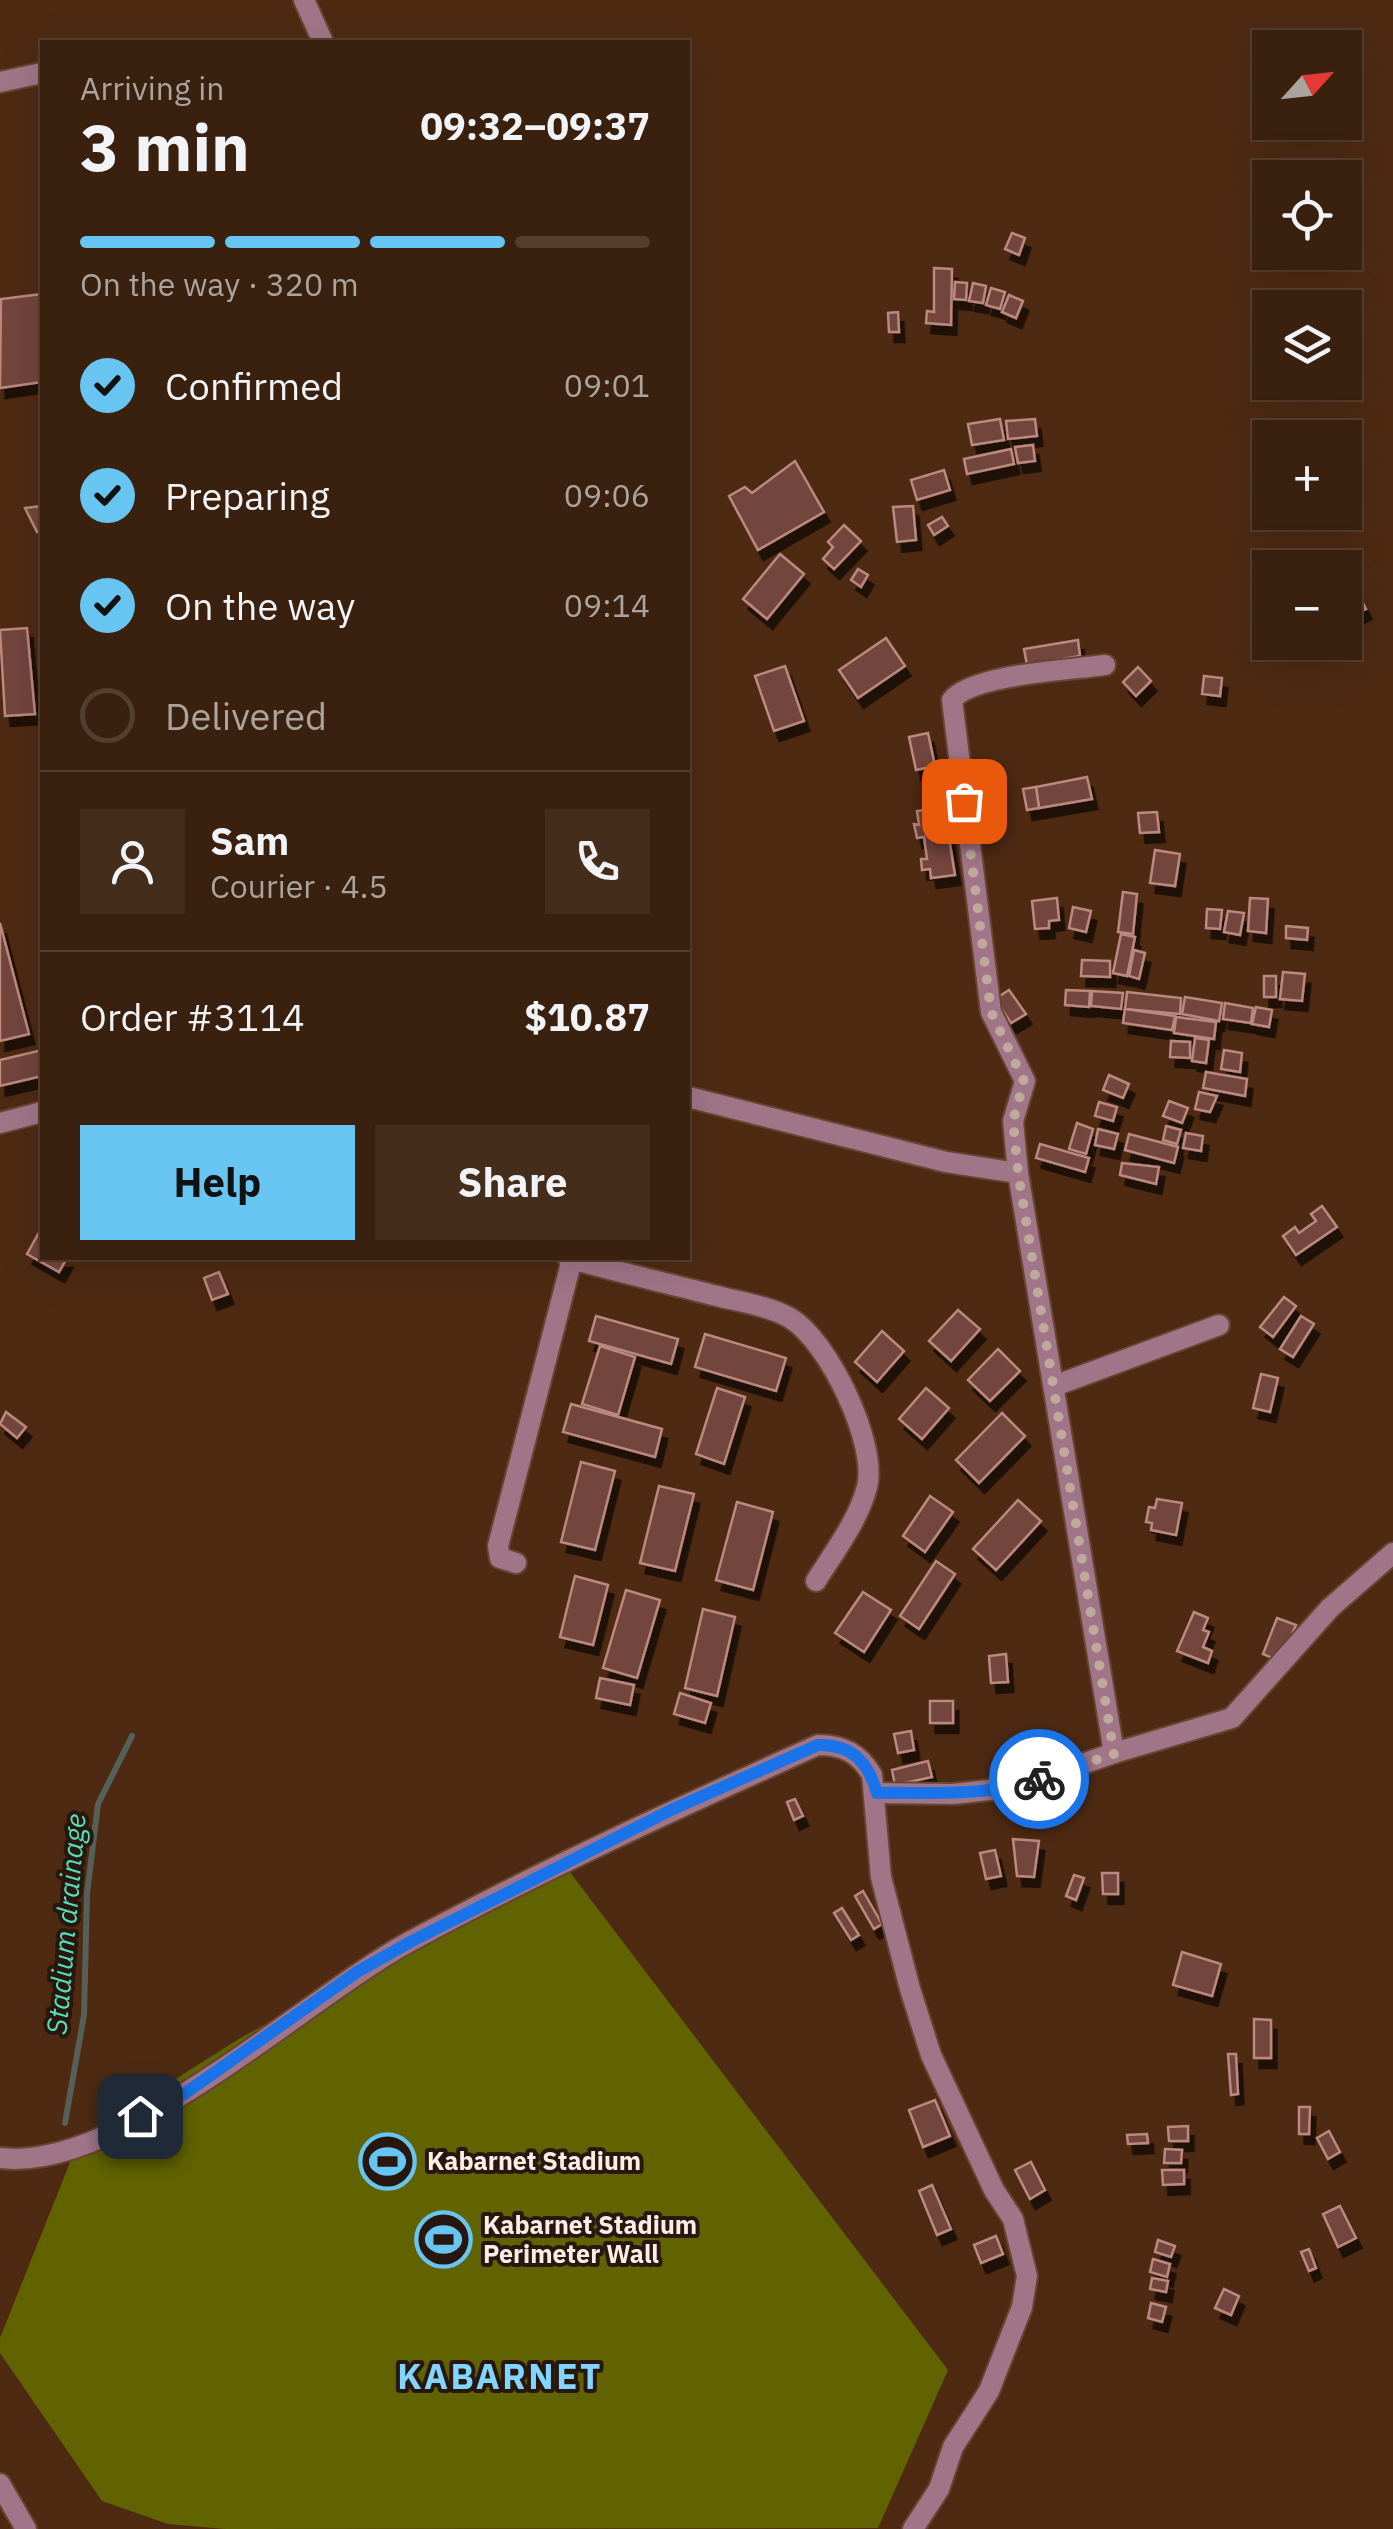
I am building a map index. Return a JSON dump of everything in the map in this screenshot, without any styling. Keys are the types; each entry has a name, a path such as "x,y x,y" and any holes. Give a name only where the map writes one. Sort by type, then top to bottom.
{"street":[{"path":"304,0 322,40"},
{"path":"0,82 40,73"},
{"path":"1106,665 990,682 964,689 952,700 991,1012 1024,1081 1013,1121 1018,1172 1114,1754"},
{"path":"690,1098 946,1162 1018,1172"},
{"path":"0,1124 40,1113"},
{"path":"516,1563 500,1558 498,1546 570,1260"},
{"path":"578,1260 791,1318 816,1342 836,1373 862,1436 868,1484 854,1518 816,1581"},
{"path":"1054,1386 1219,1325"},
{"path":"877,1793 953,1794 1016,1787 1232,1718 1330,1608 1393,1553"},
{"path":"0,2158 22,2160 91,2144 184,2094 357,1972 412,1941 673,1809 818,1745 838,1745 865,1763 877,1793 881,1877 910,1989 931,2055 994,2190 1013,2218 1026,2276 1022,2308 989,2391 953,2447 939,2489 913,2529"},
{"path":"0,2484 26,2529"}],"shaded area":[{"name":"Kabarnet Stadium Perimeter Wall","path":"563,1863 948,2370 878,2528 225,2529 168,2524 102,2501 0,2353 0,2338 79,2140 242,2037"}],"building":[{"path":"1012,233 1025,238 1019,255 1005,249"},
{"path":"934,268 952,269 951,325 926,323 927,311 934,312"},
{"path":"955,282 967,283 966,300 954,299"},
{"path":"973,283 986,286 983,303 969,301"},
{"path":"991,288 1005,292 1000,309 986,305"},
{"path":"40,294 40,382 0,388 1,299"},
{"path":"1009,295 1023,301 1016,318 1002,312"},
{"path":"898,312 899,332 889,332 888,313"},
{"path":"1000,419 1004,440 972,445 968,424"},
{"path":"1035,419 1037,436 1008,439 1006,421"},
{"path":"1033,445 1035,461 1018,463 1015,447"},
{"path":"1011,449 1014,464 967,474 964,459"},
{"path":"795,461 824,512 758,550 729,496 745,487 752,493"},
{"path":"944,470 950,490 917,500 911,480"},
{"path":"40,506 40,531 37,532 25,508"},
{"path":"913,506 916,540 897,542 893,507"},
{"path":"942,517 948,526 934,535 928,525"},
{"path":"844,525 861,541 834,569 823,559 833,547 828,542"},
{"path":"780,554 804,574 767,619 743,599"},
{"path":"858,569 868,575 861,587 851,580"},
{"path":"27,628 35,714 5,716 0,630"},
{"path":"886,638 905,666 858,698 839,670"},
{"path":"1078,640 1080,656 1027,665 1024,649"},
{"path":"785,666 804,721 774,731 755,676"},
{"path":"1138,667 1151,681 1136,696 1123,682"},
{"path":"1204,676 1222,678 1220,696 1202,694"},
{"path":"928,733 935,766 916,770 909,737"},
{"path":"1087,777 1092,799 1039,808 1036,787"},
{"path":"1036,787 1039,808 1027,810 1023,789"},
{"path":"944,807 955,875 931,878 930,869 922,870 921,859 927,859 924,837 917,838 914,824 919,825 917,811"},
{"path":"1157,812 1159,832 1140,833 1138,813"},
{"path":"1155,850 1180,854 1175,886 1150,883"},
{"path":"1123,892 1137,894 1133,934 1118,932"},
{"path":"1057,898 1059,920 1049,921 1049,928 1035,929 1032,901"},
{"path":"1250,898 1268,899 1266,933 1248,931"},
{"path":"1073,907 1091,911 1086,932 1069,928"},
{"path":"1207,909 1222,910 1220,929 1206,928"},
{"path":"1228,911 1244,913 1240,935 1224,932"},
{"path":"0,923 29,1034 0,1041"},
{"path":"1286,926 1308,928 1307,940 1286,938"},
{"path":"1121,934 1135,937 1127,976 1113,973"},
{"path":"1134,950 1145,953 1139,979 1129,976"},
{"path":"1082,960 1110,961 1110,977 1081,976"},
{"path":"1283,972 1305,974 1302,1001 1280,999"},
{"path":"1264,976 1276,976 1276,997 1264,997"},
{"path":"1009,990 1026,1014 1011,1023 995,999"},
{"path":"1066,990 1090,991 1089,1007 1065,1005"},
{"path":"1092,991 1123,993 1121,1009 1091,1006"},
{"path":"1127,992 1181,998 1180,1014 1125,1009"},
{"path":"1185,997 1222,1003 1219,1021 1182,1014"},
{"path":"1225,1003 1253,1008 1251,1023 1223,1019"},
{"path":"1256,1007 1272,1010 1269,1027 1252,1024"},
{"path":"1125,1009 1175,1016 1172,1030 1123,1023"},
{"path":"1176,1017 1216,1022 1214,1039 1174,1033"},
{"path":"1195,1038 1209,1040 1206,1063 1192,1061"},
{"path":"1171,1041 1190,1042 1190,1058 1170,1057"},
{"path":"40,1050 40,1076 0,1086 0,1060"},
{"path":"1224,1050 1242,1053 1240,1072 1221,1069"},
{"path":"1206,1072 1247,1079 1245,1096 1203,1088"},
{"path":"1109,1075 1129,1084 1123,1098 1103,1090"},
{"path":"1199,1092 1217,1096 1210,1112 1195,1109"},
{"path":"1169,1101 1188,1108 1182,1123 1163,1116"},
{"path":"1099,1102 1117,1107 1113,1121 1095,1116"},
{"path":"1077,1123 1093,1129 1086,1154 1069,1149"},
{"path":"1166,1126 1181,1130 1177,1144 1163,1140"},
{"path":"1098,1129 1118,1134 1114,1149 1095,1145"},
{"path":"1186,1133 1203,1136 1201,1151 1183,1148"},
{"path":"1129,1134 1178,1147 1174,1163 1125,1150"},
{"path":"1040,1144 1089,1158 1085,1172 1036,1158"},
{"path":"1122,1163 1159,1167 1156,1184 1120,1175"},
{"path":"1322,1206 1337,1227 1296,1255 1283,1236 1295,1227 1299,1233 1316,1221 1311,1214"},
{"path":"40,1231 40,1260 66,1260 59,1272 27,1254"},
{"path":"219,1272 228,1294 212,1300 204,1278"},
{"path":"1284,1297 1296,1306 1273,1337 1260,1327"},
{"path":"958,1310 980,1329 951,1361 929,1341"},
{"path":"596,1316 678,1339 671,1364 589,1341"},
{"path":"1301,1316 1314,1324 1293,1357 1280,1349"},
{"path":"882,1331 904,1351 877,1382 855,1362"},
{"path":"705,1334 786,1358 776,1391 695,1367"},
{"path":"600,1346 635,1357 618,1415 582,1404"},
{"path":"998,1349 1020,1371 990,1401 968,1380"},
{"path":"1261,1374 1278,1378 1270,1412 1253,1408"},
{"path":"717,1388 745,1397 724,1464 696,1454"},
{"path":"926,1388 949,1408 922,1439 899,1419"},
{"path":"571,1404 662,1429 655,1457 563,1432"},
{"path":"6,1412 26,1427 17,1438 0,1424"},
{"path":"1002,1413 1025,1436 979,1483 956,1460"},
{"path":"581,1462 615,1471 595,1550 561,1542"},
{"path":"659,1486 694,1494 675,1571 640,1563"},
{"path":"930,1496 953,1512 925,1552 903,1536"},
{"path":"1157,1499 1182,1503 1176,1535 1151,1530 1152,1523 1146,1522 1149,1507 1155,1508"},
{"path":"1018,1500 1041,1521 996,1570 973,1549"},
{"path":"737,1502 773,1512 753,1590 716,1580"},
{"path":"936,1561 955,1574 919,1629 900,1616"},
{"path":"575,1576 608,1585 593,1645 560,1637"},
{"path":"626,1590 660,1600 637,1678 603,1668"},
{"path":"863,1592 891,1610 864,1652 835,1633"},
{"path":"703,1609 735,1617 717,1696 685,1688"},
{"path":"1194,1612 1208,1618 1203,1630 1209,1632 1203,1647 1212,1651 1208,1663 1177,1651"},
{"path":"1277,1618 1296,1625 1284,1653 1278,1651 1275,1659 1263,1654"},
{"path":"1006,1654 1008,1682 991,1683 989,1656"},
{"path":"600,1678 634,1685 630,1705 596,1698"},
{"path":"680,1693 711,1703 705,1723 674,1714"},
{"path":"930,1701 953,1701 953,1723 930,1723"},
{"path":"911,1731 914,1750 898,1753 894,1734"},
{"path":"928,1761 932,1777 895,1785 892,1770"},
{"path":"795,1799 803,1816 794,1820 787,1802"},
{"path":"1013,1839 1039,1841 1034,1877 1017,1876"},
{"path":"995,1850 1001,1876 986,1879 980,1853"},
{"path":"1102,1873 1118,1873 1118,1894 1103,1894"},
{"path":"1074,1875 1084,1878 1076,1900 1066,1896"},
{"path":"863,1891 882,1924 874,1929 855,1896"},
{"path":"842,1908 859,1935 851,1940 834,1913"},
{"path":"1182,1952 1221,1964 1212,1996 1173,1985"},
{"path":"1254,2019 1271,2020 1271,2058 1254,2058"},
{"path":"1228,2054 1236,2054 1238,2094 1231,2095"},
{"path":"935,2100 950,2136 923,2147 909,2110"},
{"path":"1299,2107 1310,2107 1309,2134 1299,2134"},
{"path":"1188,2126 1188,2141 1169,2141 1168,2127"},
{"path":"1329,2131 1340,2152 1328,2159 1317,2138"},
{"path":"1147,2134 1148,2143 1128,2144 1127,2135"},
{"path":"1165,2149 1182,2150 1181,2163 1164,2163"},
{"path":"1031,2162 1045,2190 1030,2199 1015,2170"},
{"path":"1162,2170 1184,2170 1184,2184 1163,2185"},
{"path":"932,2185 951,2229 937,2235 919,2191"},
{"path":"1340,2206 1356,2238 1338,2247 1323,2214"},
{"path":"996,2236 1003,2254 981,2263 974,2245"},
{"path":"1158,2240 1175,2246 1171,2257 1155,2252"},
{"path":"1309,2249 1316,2268 1309,2271 1301,2252"},
{"path":"1153,2259 1170,2264 1167,2277 1150,2272"},
{"path":"1152,2278 1168,2281 1166,2292 1150,2289"},
{"path":"1224,2289 1239,2296 1231,2315 1215,2308"},
{"path":"1151,2303 1166,2307 1162,2322 1148,2318"}],"waterway":[{"name":"Stadium drainage","path":"65,2123 84,2015 87,1894 98,1804 132,1736"}],"way so far":[{"path":"964,801 980,904 980,950 991,1012 1021,1066 1024,1081 1013,1121 1018,1172 1114,1754 1039,1779"}],"place":[{"name":"Kabarnet Stadium","path":"388,2161"},
{"name":"Kabarnet Stadium Perimeter Wall","path":"444,2239"}],"district":[{"name":"KABARNET","path":"500,2377"}],"route":[{"path":"140,2116 184,2094 357,1972 412,1941 673,1809 818,1745 838,1745 865,1763 877,1793 953,1794 1016,1787 1039,1779"}]}
